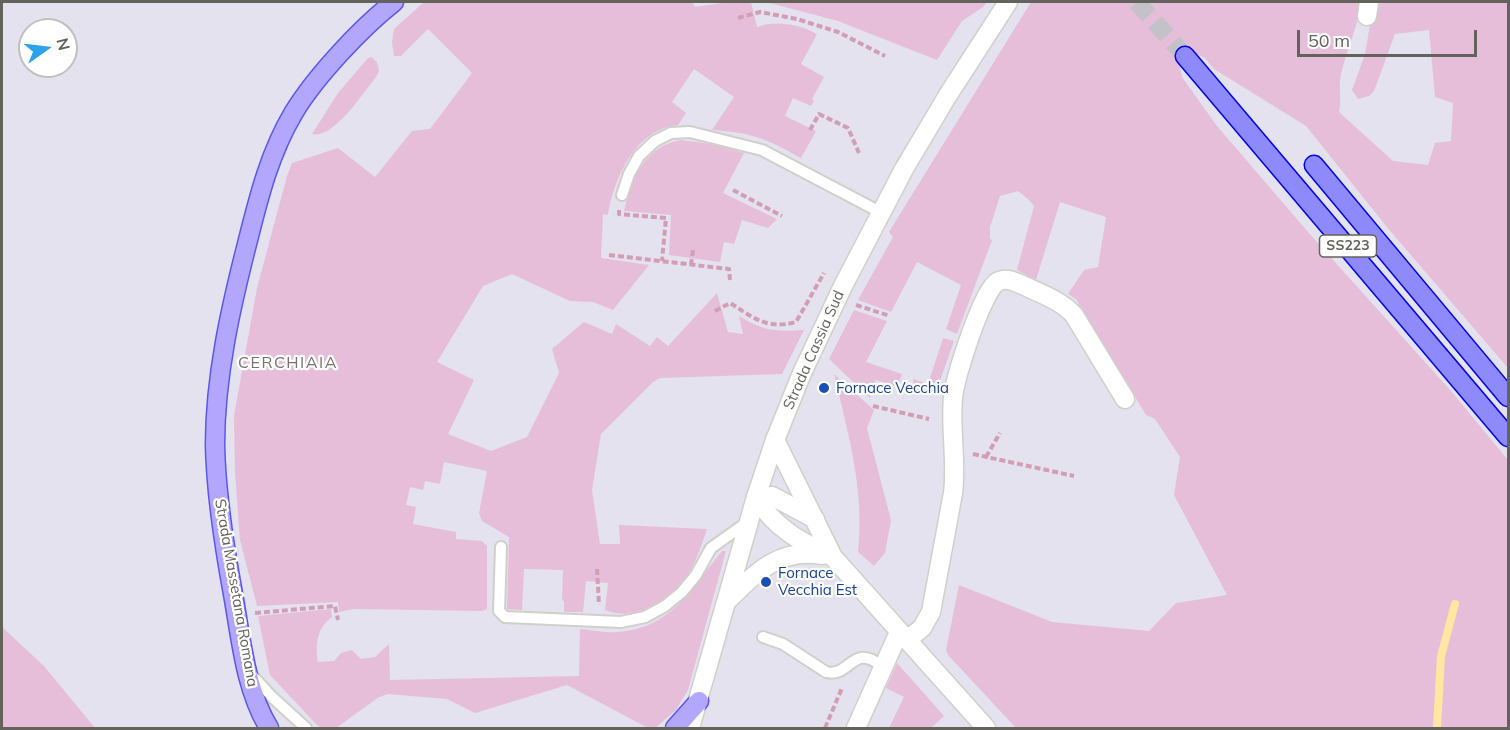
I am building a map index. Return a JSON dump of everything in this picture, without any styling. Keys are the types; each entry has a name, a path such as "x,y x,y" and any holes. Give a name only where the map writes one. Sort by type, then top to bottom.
{"highway":[{"name":"SS223","path":"1185,56 1509,437"},
{"path":"1314,165 1509,398"}],"main road":[{"name":"Strada Massetana Romana","path":"269,729 256,701 248,671 219,500 216,423 223,352 241,266 270,162 293,114 308,91 326,71 394,2"},
{"path":"675,729 699,700"}],"street":[{"name":"Strada Cassia Sud","path":"690,729 756,497 788,405 818,337 880,212 926,130 1008,2"},
{"path":"856,729 883,667 903,636 922,628 931,612 955,474 954,391 981,308 991,288 998,282 1008,280 1065,306 1074,315 1125,399"},
{"path":"775,440 833,557 986,729"},
{"path":"756,497 772,496 815,519"},
{"path":"756,497 777,524 799,540 833,557"},
{"path":"727,601 754,574 776,561 801,554 833,557"}],"lane":[{"path":"622,195 629,174 639,156 655,141 670,134 690,132 762,150 880,212"},
{"path":"501,548 500,611 505,617 621,622 635,620 660,609 691,582 711,548 749,521"},
{"path":"763,637 783,644 826,672 839,671 854,661 870,657 883,667"},
{"path":"248,671 306,729"}],"path":[{"path":"738,18 760,12 797,19 838,32 885,56"},
{"path":"810,130 819,114 848,128 859,153"},
{"path":"733,190 782,216"},
{"path":"622,195 619,214 666,218 662,261"},
{"path":"691,264 693,250"},
{"path":"609,255 729,269 730,280"},
{"path":"715,311 730,303 758,321 781,326 796,322 825,271"},
{"path":"853,304 890,316"},
{"path":"873,406 929,419"},
{"path":"986,457 1000,433"},
{"path":"969,453 1074,476"},
{"path":"597,569 600,621"},
{"path":"237,614 335,606 338,620"},
{"path":"825,729 854,661"}],"shaded area":[{"path":"424,2 692,2 695,7 729,2 751,2 757,27 787,24 817,34 801,64 824,77 812,99 814,101 811,106 793,98 785,116 816,131 801,158 758,138 712,130 734,97 694,69 672,102 686,113 678,125 650,136 629,158 615,186 608,215 603,214 601,258 649,265 613,310 593,302 570,301 512,274 483,286 437,362 474,380 448,434 491,451 527,437 559,373 552,349 584,322 612,334 616,324 650,346 657,337 668,346 717,293 728,332 743,334 739,316 770,329 804,330 782,374 660,378 653,382 601,434 592,490 600,544 620,544 619,525 707,529 689,573 682,583 663,600 641,611 629,614 605,610 608,583 586,581 583,612 564,612 563,570 524,569 522,610 507,609 509,537 482,521 479,513 487,471 444,462 440,484 425,481 423,490 410,487 406,505 416,507 413,524 456,532 456,539 482,541 487,546 487,609 482,611 353,609 339,612 338,602 257,606 240,540 234,416 257,288 287,176 292,163 338,148 375,177 412,131 430,129 472,73 428,29 401,56 394,56 392,42 394,29"},
{"path":"766,2 987,2 962,21 937,60 838,21"},
{"path":"1031,2 1362,2 1341,74 1339,112 1393,161 1428,165 1435,143 1451,141 1453,103 1435,97 1429,30 1395,34 1374,91 1369,96 1358,99 1352,90 1365,54 1374,2 1508,2 1508,368 1386,226 1306,126 1214,69 1205,58 1194,53 1185,56 1180,68 1182,77 1217,126 1308,232 1451,391 1508,460 1508,728 1016,728 948,655 946,650 959,585 1052,622 1149,631 1176,603 1227,595 1174,495 1180,457 1155,419 1146,415 1076,299 1068,294 1084,270 1098,267 1106,217 1060,202 1036,280 1017,270 1034,206 1018,191 1000,196 990,227 990,239 992,240 957,334 946,329 961,285 917,262 891,312 858,300 893,237 889,232"},
{"path":"371,57 377,62 379,71 364,93 338,122 321,134 312,134 338,93"},
{"path":"681,140 712,144 744,153 723,193 777,219 768,228 742,220 734,244 724,242 720,262 669,255 671,215 624,211 636,176 649,157 668,143"},
{"path":"854,310 887,321 866,362 902,374 898,387 876,380 870,398 829,359"},
{"path":"943,338 954,341 935,395 915,390 913,379 928,384"},
{"path":"834,374 874,410 867,428 891,520 885,553 874,566 858,552 860,529 857,484 850,440"},
{"path":"722,551 726,551 688,690 676,710 655,728 648,728 567,685 475,713 447,699 388,694 379,697 336,728 322,728 270,675 258,616 331,609 332,617 323,626 318,637 318,662 334,661 341,653 352,650 361,659 375,657 389,644 390,680 579,676 580,629 617,632 636,629 652,623 678,605"},
{"path":"2,627 44,666 95,728 2,728"},
{"path":"897,663 944,716 931,728 889,728 904,697 886,688"}],"waterway":[{"path":"1437,728 1441,656 1455,604"}],"tunnel":[{"path":"1137,2 1185,56"}],"place":[{"name":"Fornace Vecchia","path":"824,388"},
{"name":"Fornace Vecchia Est","path":"766,582"}],"district":[{"name":"CERCHIAIA","path":"288,363"}]}
